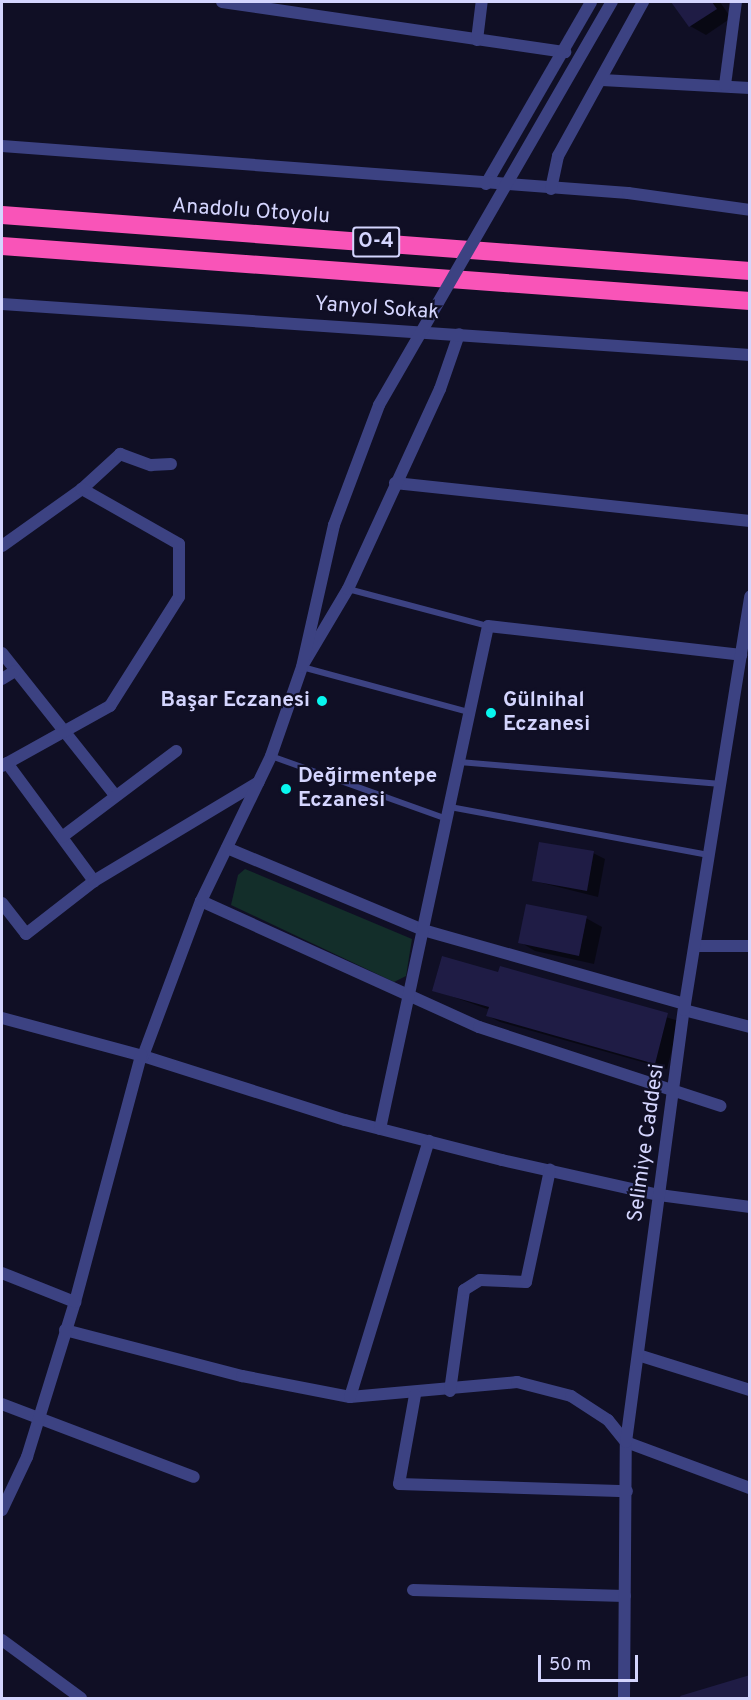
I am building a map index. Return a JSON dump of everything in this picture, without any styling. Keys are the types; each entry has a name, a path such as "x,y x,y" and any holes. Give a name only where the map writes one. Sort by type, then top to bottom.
{"highway":[{"name":"Anadolu Otoyolu","path":"2,215 750,272"},
{"name":"O-4","path":"2,246 750,301"}],"street":[{"path":"222,2 565,52"},
{"path":"477,40 482,2"},
{"path":"486,184 565,52 591,2"},
{"path":"2,1510 41,1415 75,1302 142,1055 201,901 272,756 302,667 334,525 379,405 612,2"},
{"path":"551,189 558,156 643,2"},
{"path":"725,86 736,2"},
{"path":"602,80 750,88"},
{"path":"2,146 551,189 750,210"},
{"name":"Yanyol Sokak","path":"2,304 750,355"},
{"path":"302,667 348,589 459,334"},
{"path":"2,546 82,489 120,454 151,465 171,464"},
{"path":"395,483 750,521"},
{"path":"82,489 179,544 179,597 117,698 4,764 94,881"},
{"name":"Selimiye Caddesi","path":"624,1698 626,1442 685,1007 741,655 747,635 750,596"},
{"path":"381,1129 488,626 741,655"},
{"path":"2,653 61,732 115,795"},
{"path":"2,679 15,671"},
{"path":"62,837 176,751"},
{"path":"2,903 26,934 94,881 259,782"},
{"path":"227,848 423,930 750,1027"},
{"path":"201,901 478,1028 674,1087 720,1106"},
{"path":"695,945 750,946"},
{"path":"2,1018 142,1055 381,1129 659,1195 750,1207"},
{"path":"350,1397 429,1141"},
{"path":"450,1391 464,1290 480,1280 526,1282 550,1170"},
{"path":"2,1273 75,1302"},
{"path":"65,1330 242,1377 350,1397 415,1395 518,1382 571,1396 608,1420 626,1442 750,1488"},
{"path":"638,1355 750,1390"},
{"path":"415,1395 399,1484 627,1491"},
{"path":"2,1404 41,1415 194,1477"},
{"path":"413,1590 626,1596"},
{"path":"2,1640 81,1698"}],"lane":[{"path":"348,589 488,626"},
{"path":"302,667 470,712"},
{"path":"272,756 448,813 709,855"},
{"path":"459,762 720,784"}],"green space":[{"path":"245,869 412,939 406,976 394,982 231,905 238,875"}],"building":[{"path":"671,2 712,2 717,9 689,27"},
{"path":"539,842 594,851 587,891 532,881"},
{"path":"526,904 587,916 579,956 518,943"},
{"path":"442,956 498,972 500,966 668,1013 655,1064 486,1016 489,1007 432,991"},
{"path":"750,1675 750,1698 681,1698 680,1696"}],"place":[{"name":"Başar Eczanesi","path":"322,701"},
{"name":"Gülnihal Eczanesi","path":"491,713"},
{"name":"Değirmentepe Eczanesi","path":"286,789"}]}
